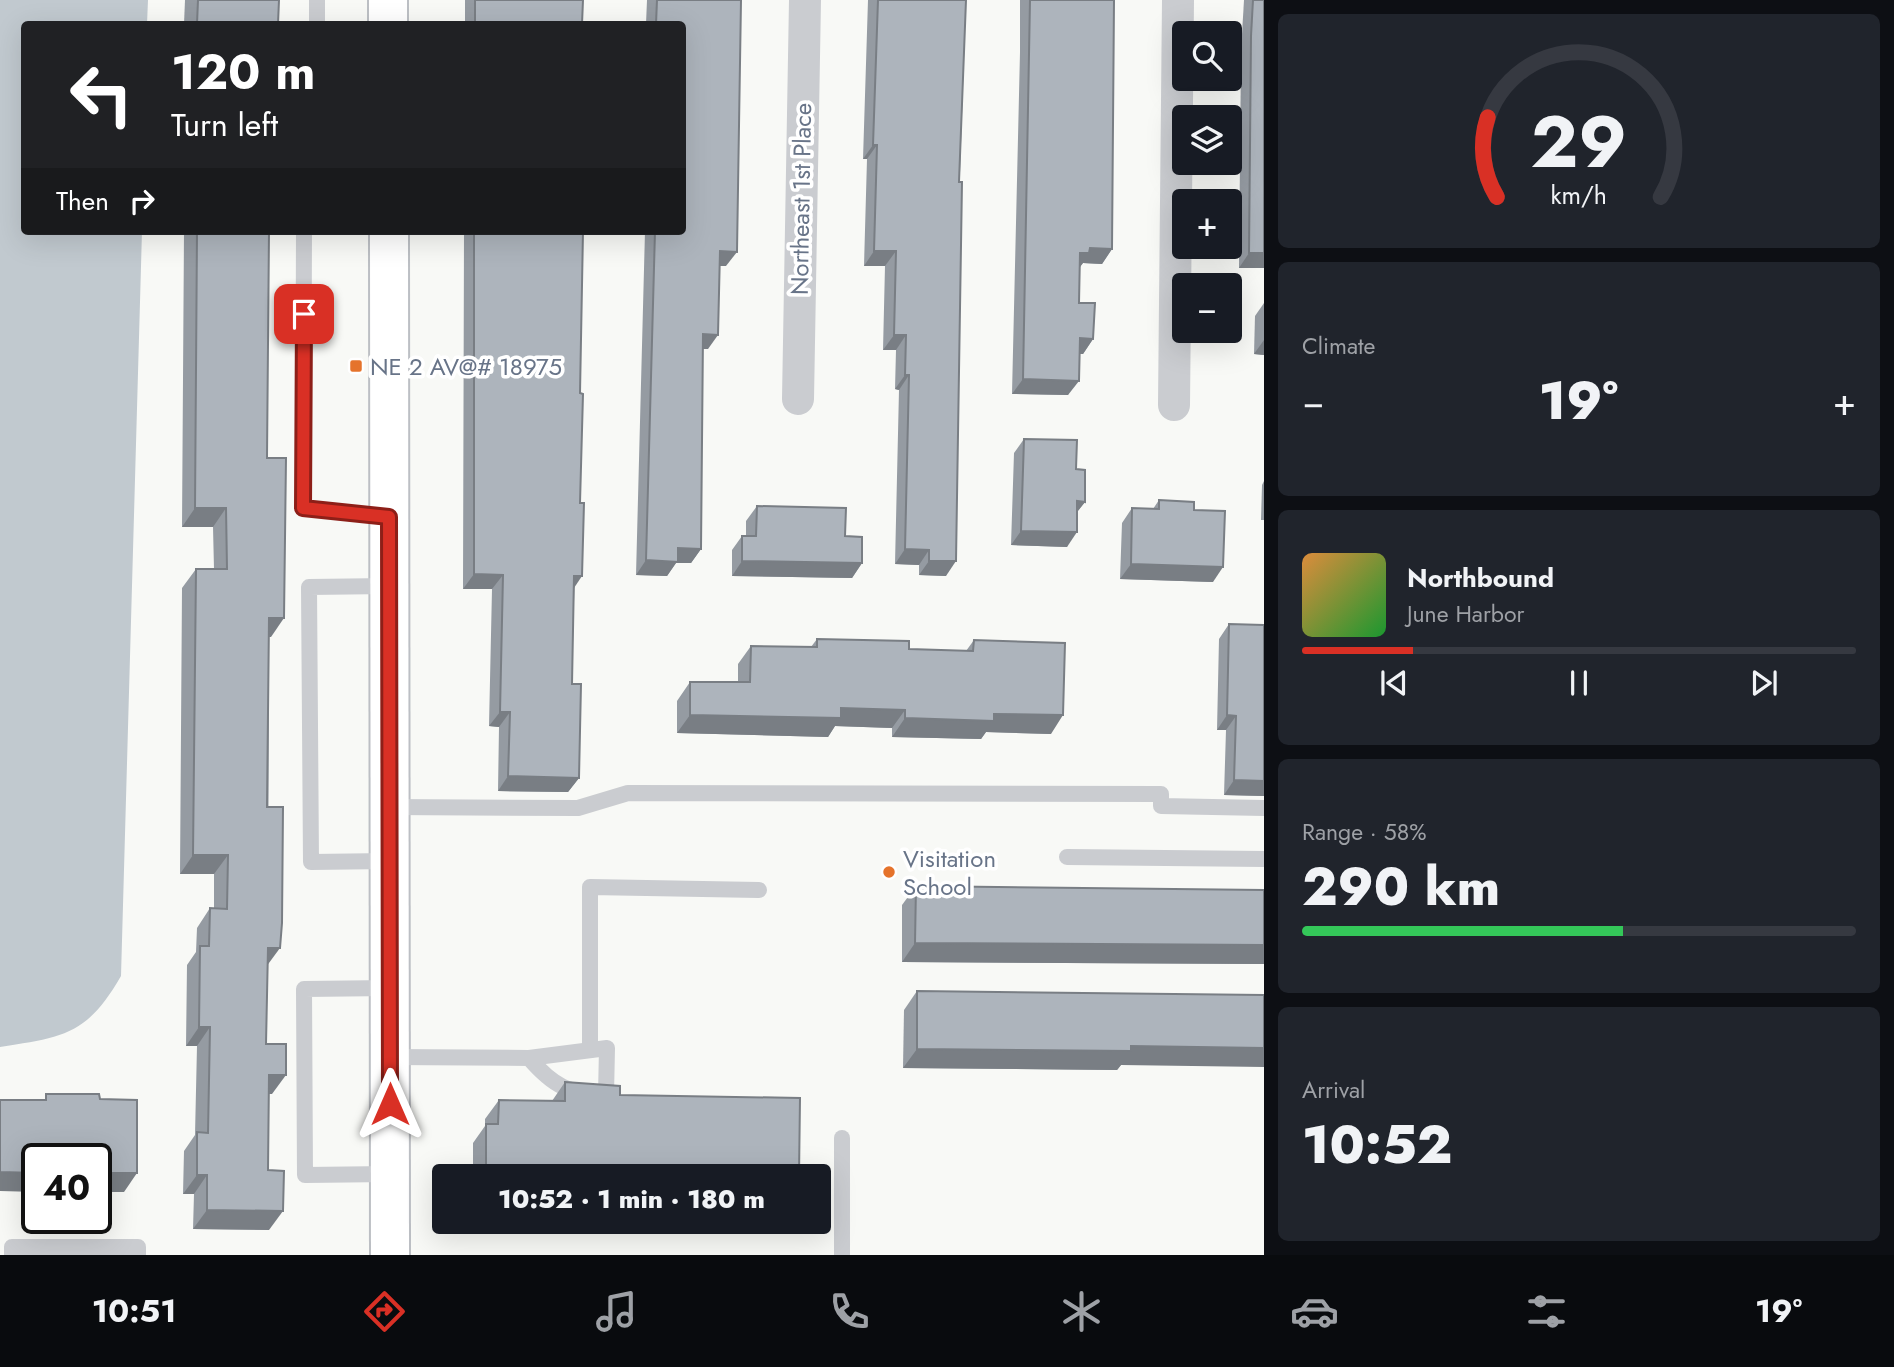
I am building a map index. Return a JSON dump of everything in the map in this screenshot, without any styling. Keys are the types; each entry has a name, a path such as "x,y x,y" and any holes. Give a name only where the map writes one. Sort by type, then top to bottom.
{"street":[{"path":"388,0 388,21"},
{"name":"Northeast 1st Place","path":"798,399 804,0"},
{"path":"1174,405 1178,0"},
{"path":"388,235 390,1255"}],"lane":[{"path":"317,0 317,21"},
{"path":"304,235 303,508 389,517"},
{"path":"389,586 309,587 311,862 389,861"},
{"path":"389,807 578,807 628,793 641,793 1161,794 1161,806 1264,808"},
{"path":"1067,857 1264,859"},
{"path":"590,1050 590,887 759,890"},
{"path":"390,988 304,989 305,1175 390,1174"},
{"path":"390,1057 529,1058 607,1048 606,1095 575,1094 547,1079 529,1058"},
{"path":"842,1138 842,1255"},
{"path":"12,1255 12,1247 138,1247 138,1255"}],"shaded area":[{"path":"0,0 148,0 147,21 21,21 21,235 142,235 121,976 97,1011 72,1030 41,1040 0,1047"}],"building":[{"path":"198,0 279,0 278,21 197,21"},
{"path":"475,0 583,0 582,21 475,21"},
{"path":"657,0 741,0 737,252 720,251 718,335 703,334 701,549 678,548 678,562 646,560 655,235 686,235 686,21 656,21"},
{"path":"878,0 966,0 959,182 962,182 956,561 929,561 929,550 905,549 909,375 905,375 906,335 894,335 896,251 874,251 877,145 873,145"},
{"path":"1030,0 1114,0 1112,249 1090,248 1089,253 1080,253 1079,303 1095,303 1093,339 1080,338 1079,381 1023,379"},
{"path":"1253,0 1264,0 1264,253 1249,253"},
{"path":"197,235 269,235 267,458 286,458 284,618 269,618 267,807 283,807 282,923 280,948 268,948 266,1044 286,1044 286,1075 269,1075 268,1170 284,1171 283,1211 207,1210 207,1175 197,1175 197,1132 208,1133 210,1027 199,1027 200,946 209,946 210,908 227,909 228,855 193,855 196,569 227,569 226,508 195,508"},
{"path":"474,235 583,235 580,503 584,503 582,576 574,576 572,684 581,684 579,778 508,776 510,712 500,712 503,575 474,574"},
{"path":"1024,439 1077,440 1076,469 1085,470 1085,502 1077,501 1077,532 1021,531"},
{"path":"1159,500 1194,502 1194,510 1225,511 1223,567 1131,564 1132,508 1159,509"},
{"path":"757,506 846,508 845,536 862,537 862,563 742,561 742,536 756,536"},
{"path":"1229,624 1264,625 1264,781 1234,780 1236,716 1227,715"},
{"path":"817,639 909,641 909,649 973,651 974,640 1065,643 1063,715 994,714 994,721 905,718 905,710 841,708 841,718 690,715 690,682 750,682 751,646 817,647"},
{"path":"916,886 1264,890 1264,945 915,943"},
{"path":"917,991 1264,995 1264,1048 1131,1046 1131,1051 917,1049"},
{"path":"565,1082 620,1086 620,1095 800,1098 799,1164 486,1164 486,1124 498,1124 499,1100 565,1101"},
{"path":"46,1094 99,1094 100,1099 137,1100 137,1173 112,1173 112,1143 21,1143 21,1173 0,1172 0,1100 46,1100"}],"place":[{"name":"NE 2 AV@# 18975","path":"356,366"},
{"name":"Visitation School","path":"889,872"}],"route":[{"path":"304,314 303,508 389,517 390,1104"}]}
